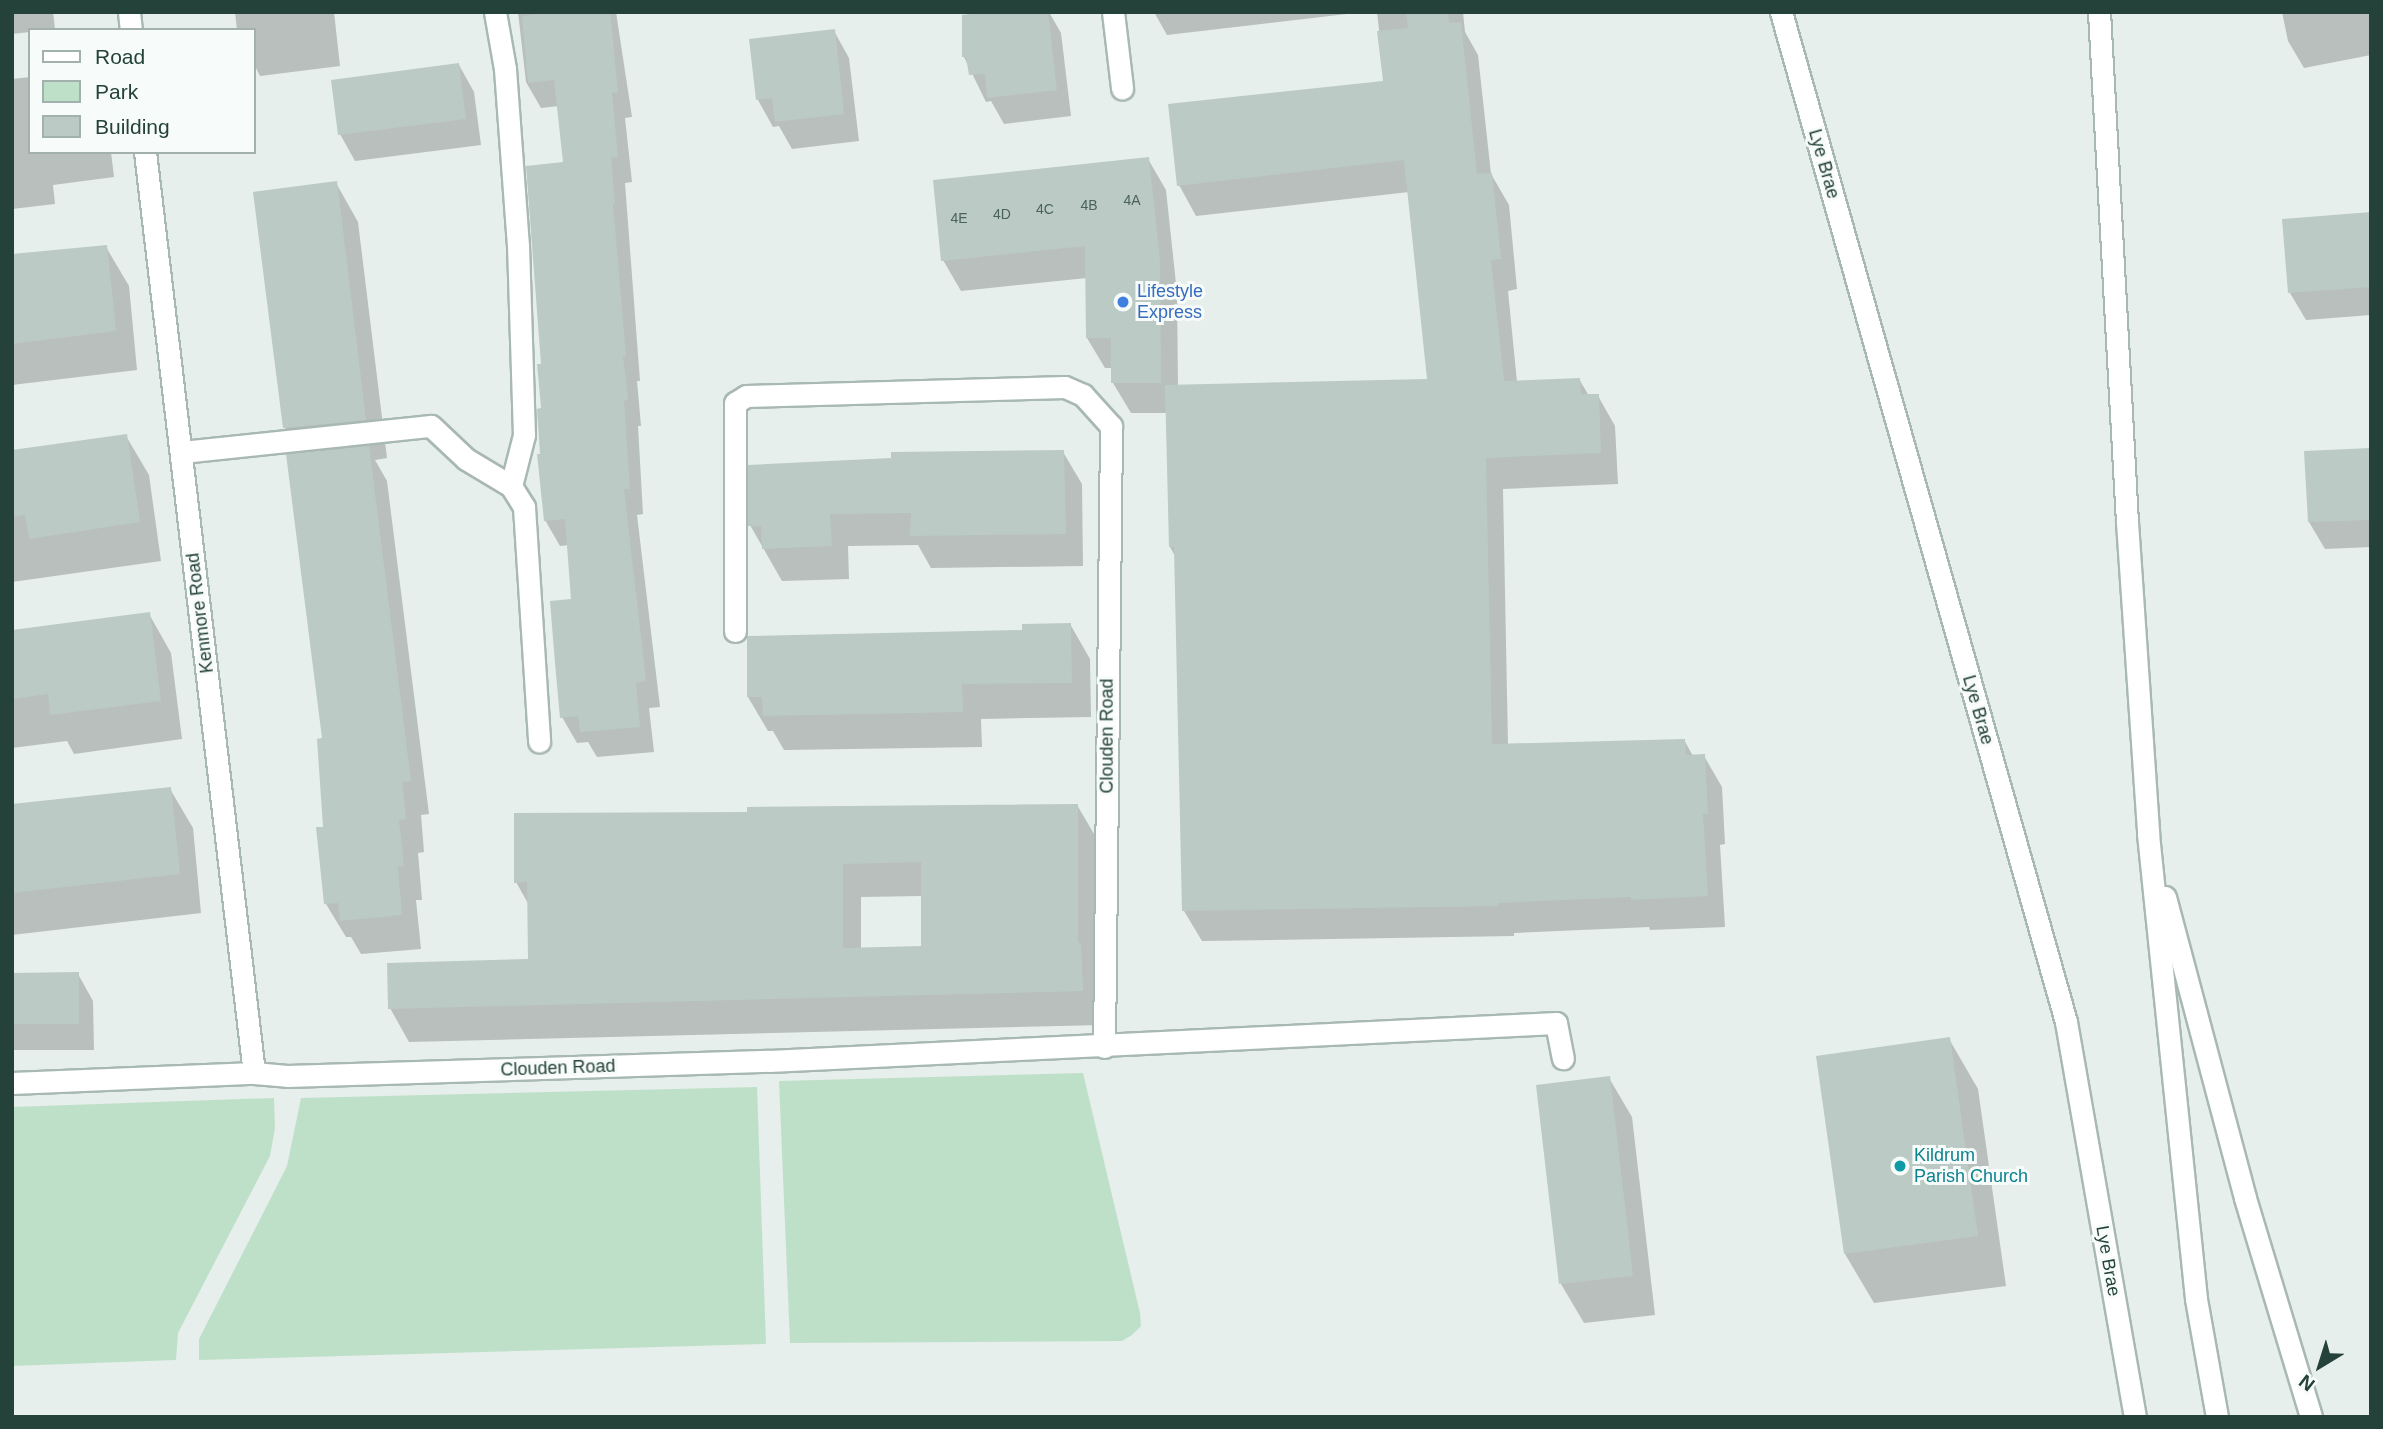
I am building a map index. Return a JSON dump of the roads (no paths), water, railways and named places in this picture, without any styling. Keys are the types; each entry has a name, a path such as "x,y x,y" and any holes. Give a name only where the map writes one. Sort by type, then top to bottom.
{"main road":[{"path":"495,12 505,69 519,245 524,435 511,486"},
{"path":"1113,12 1122,88"},
{"name":"Lye Brae","path":"1781,12 2066,1021 2135,1417"},
{"path":"2099,12 2126,509 2148,834 2196,1299 2217,1417"},
{"name":"Kenmore Road","path":"145,154 254,1073"},
{"name":"Clouden Road","path":"735,631 735,403 746,396 1065,387 1083,395 1111,426 1104,1046"},
{"path":"182,452 431,426 466,459 511,486 524,507 539,742"},
{"path":"2148,834 2245,1198 2311,1417"},
{"name":"Clouden Road","path":"12,1083 254,1073 286,1076 755,1062 1556,1023 1563,1058"}],"place":[{"name":"Lifestyle Express","path":"1123,302"},
{"name":"Kildrum Parish Church","path":"1900,1166"}]}
